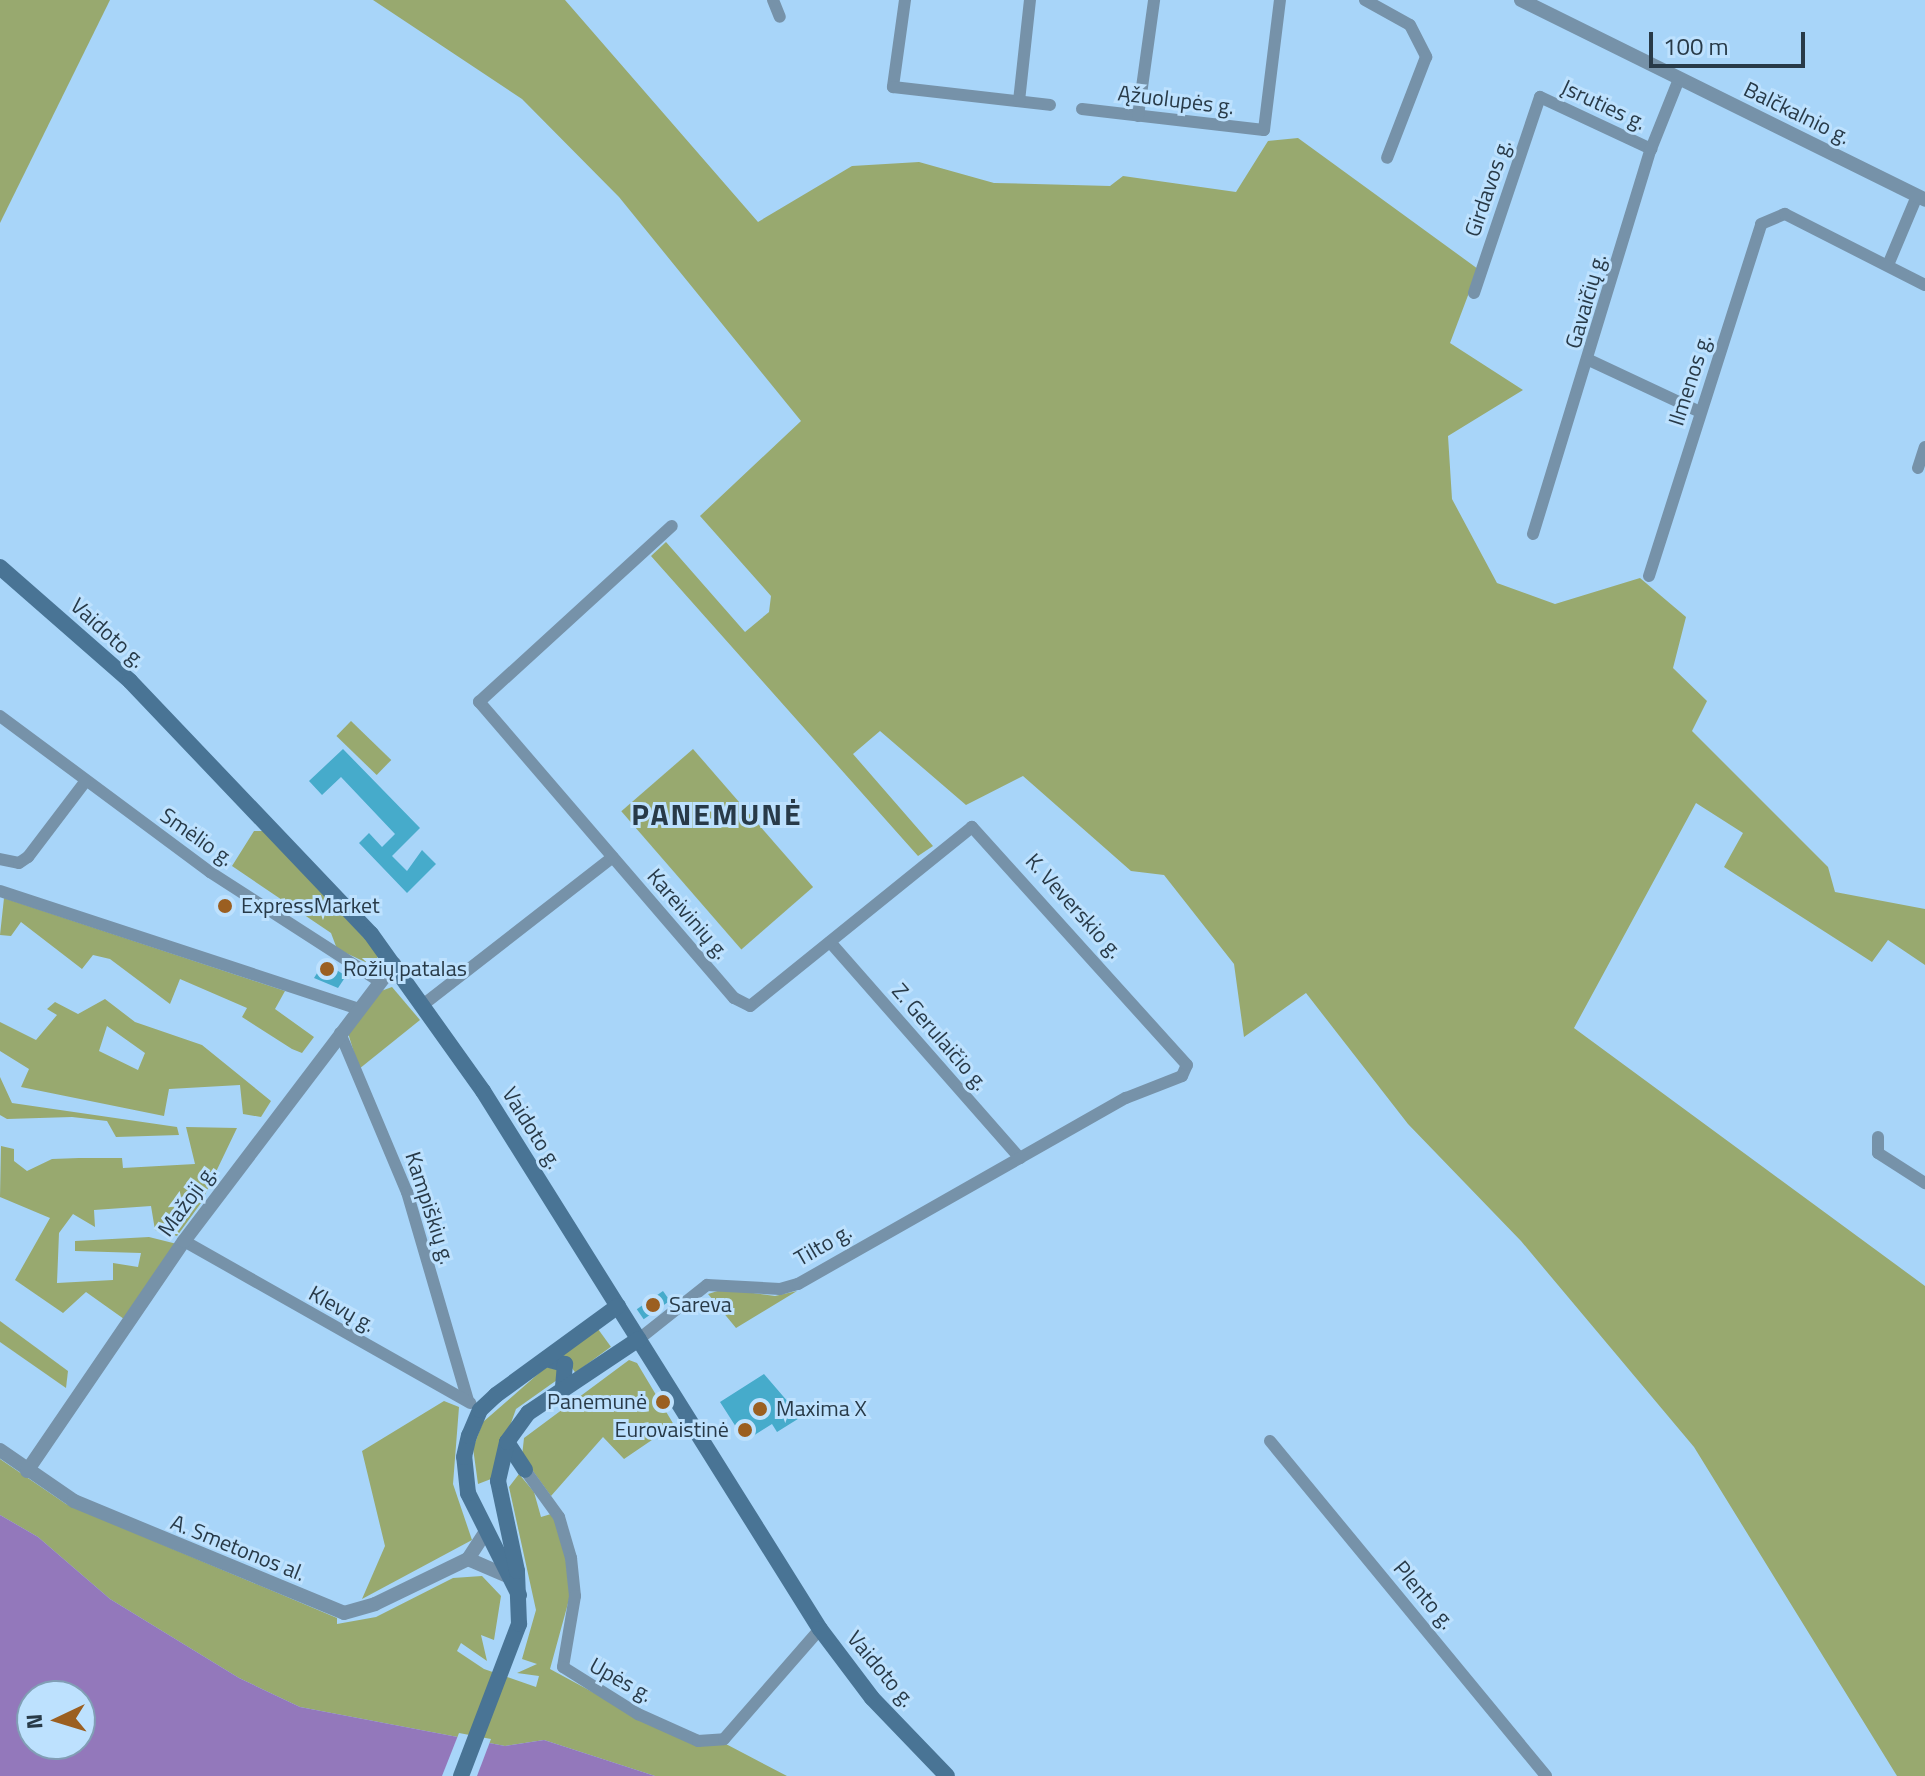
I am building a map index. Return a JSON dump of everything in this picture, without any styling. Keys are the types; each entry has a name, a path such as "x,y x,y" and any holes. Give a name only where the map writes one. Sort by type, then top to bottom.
{"main road":[{"name":"Vaidoto g.","path":"0,567 130,681 394,964 424,1004 618,1306 820,1629 865,1689 947,1776"},
{"path":"520,1596 505,1575 466,1484 464,1457 474,1406 546,1359 618,1306"},
{"name":"Tilto g.","path":"461,1776 519,1624 520,1596 498,1478 507,1442 520,1419 639,1339"},
{"path":"546,1359 565,1364 563,1388"},
{"path":"466,1484 485,1490 498,1478 525,1470 507,1442"}],"street":[{"path":"773,0 780,17"},
{"path":"905,0 893,87 1050,105"},
{"path":"1019,101 1030,0"},
{"path":"1138,116 1154,0"},
{"name":"Ąžuolupės g.","path":"1082,109 1264,130 1280,0"},
{"path":"1365,0 1410,25 1426,57 1387,158"},
{"name":"Balčkalnio g.","path":"1521,0 1921,198"},
{"name":"Gavaičių g.","path":"1533,534 1589,360 1651,149 1679,79"},
{"name":"Įsruties g.","path":"1540,97 1651,149"},
{"name":"Girdavos g.","path":"1474,293 1540,97"},
{"path":"1921,198 1888,265 1925,285"},
{"name":"Ilmenos g.","path":"1649,576 1761,224 1785,214 1888,265"},
{"path":"1589,360 1700,412"},
{"path":"1918,468 1925,447"},
{"path":"424,1004 613,857 479,702 672,526"},
{"name":"Smėlio g.","path":"0,716 210,872 379,981"},
{"path":"0,859 19,863 28,857 85,782"},
{"name":"K. Veverskio g.","path":"919,865 962,830 980,832 1187,1065"},
{"name":"Kareivinių g.","path":"613,857 734,998 750,1006 919,865"},
{"path":"0,891 358,1009"},
{"name":"Z. Gerulaičio g.","path":"830,942 1020,1158"},
{"name":"Mažoji g.","path":"27,1471 184,1241 394,964"},
{"name":"Kampiškių g.","path":"340,1033 407,1192 474,1406"},
{"name":"Tilto g.","path":"639,1339 665,1324 696,1290 719,1283 780,1289 798,1284 1126,1098 1182,1076 1187,1065"},
{"path":"1878,1137 1878,1153 1925,1183"},
{"name":"Klevų g.","path":"184,1241 474,1406"},
{"name":"Plento g.","path":"1270,1441 1546,1776"},
{"name":"A. Smetonos al.","path":"0,1450 54,1491 192,1555 344,1613 375,1604 468,1559"},
{"name":"Upės g.","path":"525,1470 559,1517 571,1558 575,1596 563,1667 638,1714 698,1741 724,1739 820,1629"},
{"path":"485,1533 468,1559 505,1575"}],"green space":[{"path":"0,0 110,0 0,223"},
{"path":"373,0 565,0 758,222 852,166 919,162 994,183 1110,186 1123,176 1236,192 1268,141 1298,138 1478,269 1450,343 1523,390 1448,436 1452,499 1497,583 1555,604 1640,578 1686,617 1673,668 1707,701 1692,731 1828,867 1835,892 1925,909 1925,965 1888,940 1872,962 1724,867 1743,833 1696,803 1574,1028 1925,1286 1925,1776 1897,1776 1694,1447 1521,1241 1408,1124 1306,993 1244,1037 1234,964 1164,875 1131,871 1023,776 966,805 880,731 853,754 933,846 918,856 651,556 666,542 745,632 769,612 771,596 700,516 801,421 619,197 522,99"},
{"path":"351,721 391,760 377,775 336,736"},
{"path":"693,749 813,887 741,949 621,811"},
{"path":"254,831 263,831 370,944 378,956 374,966 337,949 331,933 232,866"},
{"path":"4,898 285,991 275,1009 314,1037 302,1053 242,1017 247,1008 180,979 170,1004 110,959 93,955 82,969 21,922 11,936 0,935"},
{"path":"392,987 420,1020 359,1069 348,1033 381,991"},
{"path":"105,999 135,1022 202,1045 271,1101 261,1117 243,1114 240,1085 169,1089 164,1116 21,1087 29,1069 0,1051 0,1022 36,1040 57,1015 47,1009 55,1002 78,1014","holes":["107,1026 145,1053 138,1070 99,1051"]},
{"path":"0,1077 12,1103 177,1127 179,1135 116,1137 107,1121 72,1117 7,1119 0,1115"},
{"path":"186,1127 237,1128 201,1203 177,1236 155,1230 151,1206 94,1210 95,1227 73,1214 59,1233 57,1283 113,1280 113,1263 138,1267 141,1253 75,1251 75,1241 149,1237 177,1244 124,1319 86,1292 63,1313 15,1280 50,1218 0,1197 1,1146 14,1149 14,1161 27,1171 52,1159 122,1158 123,1168 195,1164"},
{"path":"724,1289 775,1296 797,1291 736,1328 708,1294"},
{"path":"0,1321 68,1371 66,1388 0,1342"},
{"path":"598,1329 611,1347 575,1373 562,1355"},
{"path":"629,1360 637,1363 674,1425 624,1459 603,1437 551,1496 522,1456 524,1438"},
{"path":"546,1367 560,1370 557,1380 516,1409 491,1479 478,1484 473,1448 483,1422"},
{"path":"444,1401 459,1407 453,1484 472,1540 362,1599 385,1546 362,1451"},
{"path":"0,1459 66,1504 337,1618 337,1624 376,1617 453,1578 482,1576 501,1596 494,1640 481,1635 487,1661 461,1643 457,1651 484,1669 536,1687 539,1676 517,1673 537,1664 522,1659 536,1610 509,1487 519,1474 534,1492 541,1517 551,1514 563,1537 570,1596 550,1669 633,1714 724,1743 787,1776 655,1776 544,1740 505,1746 300,1707 239,1678 110,1599 38,1537 0,1515"}],"shaded area":[{"path":"0,1515 38,1537 110,1599 239,1678 300,1707 505,1746 544,1740 655,1776 0,1776"}],"pier":[{"path":"459,1733 491,1739 477,1776 442,1776"}],"building":[{"path":"343,749 420,828 392,856 407,871 422,850 436,864 407,893 359,843 369,833 382,847 395,834 341,777 322,795 309,781"},
{"name":"Rožių patalas","path":"324,962 346,976 338,988 314,978"},
{"name":"Sareva","path":"663,1291 670,1301 644,1319 637,1309"},
{"name":"Maxima X","path":"764,1374 801,1417 777,1432 772,1424 745,1441 720,1402"}],"place":[{"name":"ExpressMarket","path":"225,906"},
{"name":"Rožių patalas","path":"327,969"},
{"name":"Sareva","path":"653,1305"},
{"name":"Panemunė","path":"663,1402"},
{"name":"Maxima X","path":"760,1409"},
{"name":"Eurovaistinė","path":"745,1430"}],"district":[{"name":"PANEMUNĖ","path":"717,814"}]}
